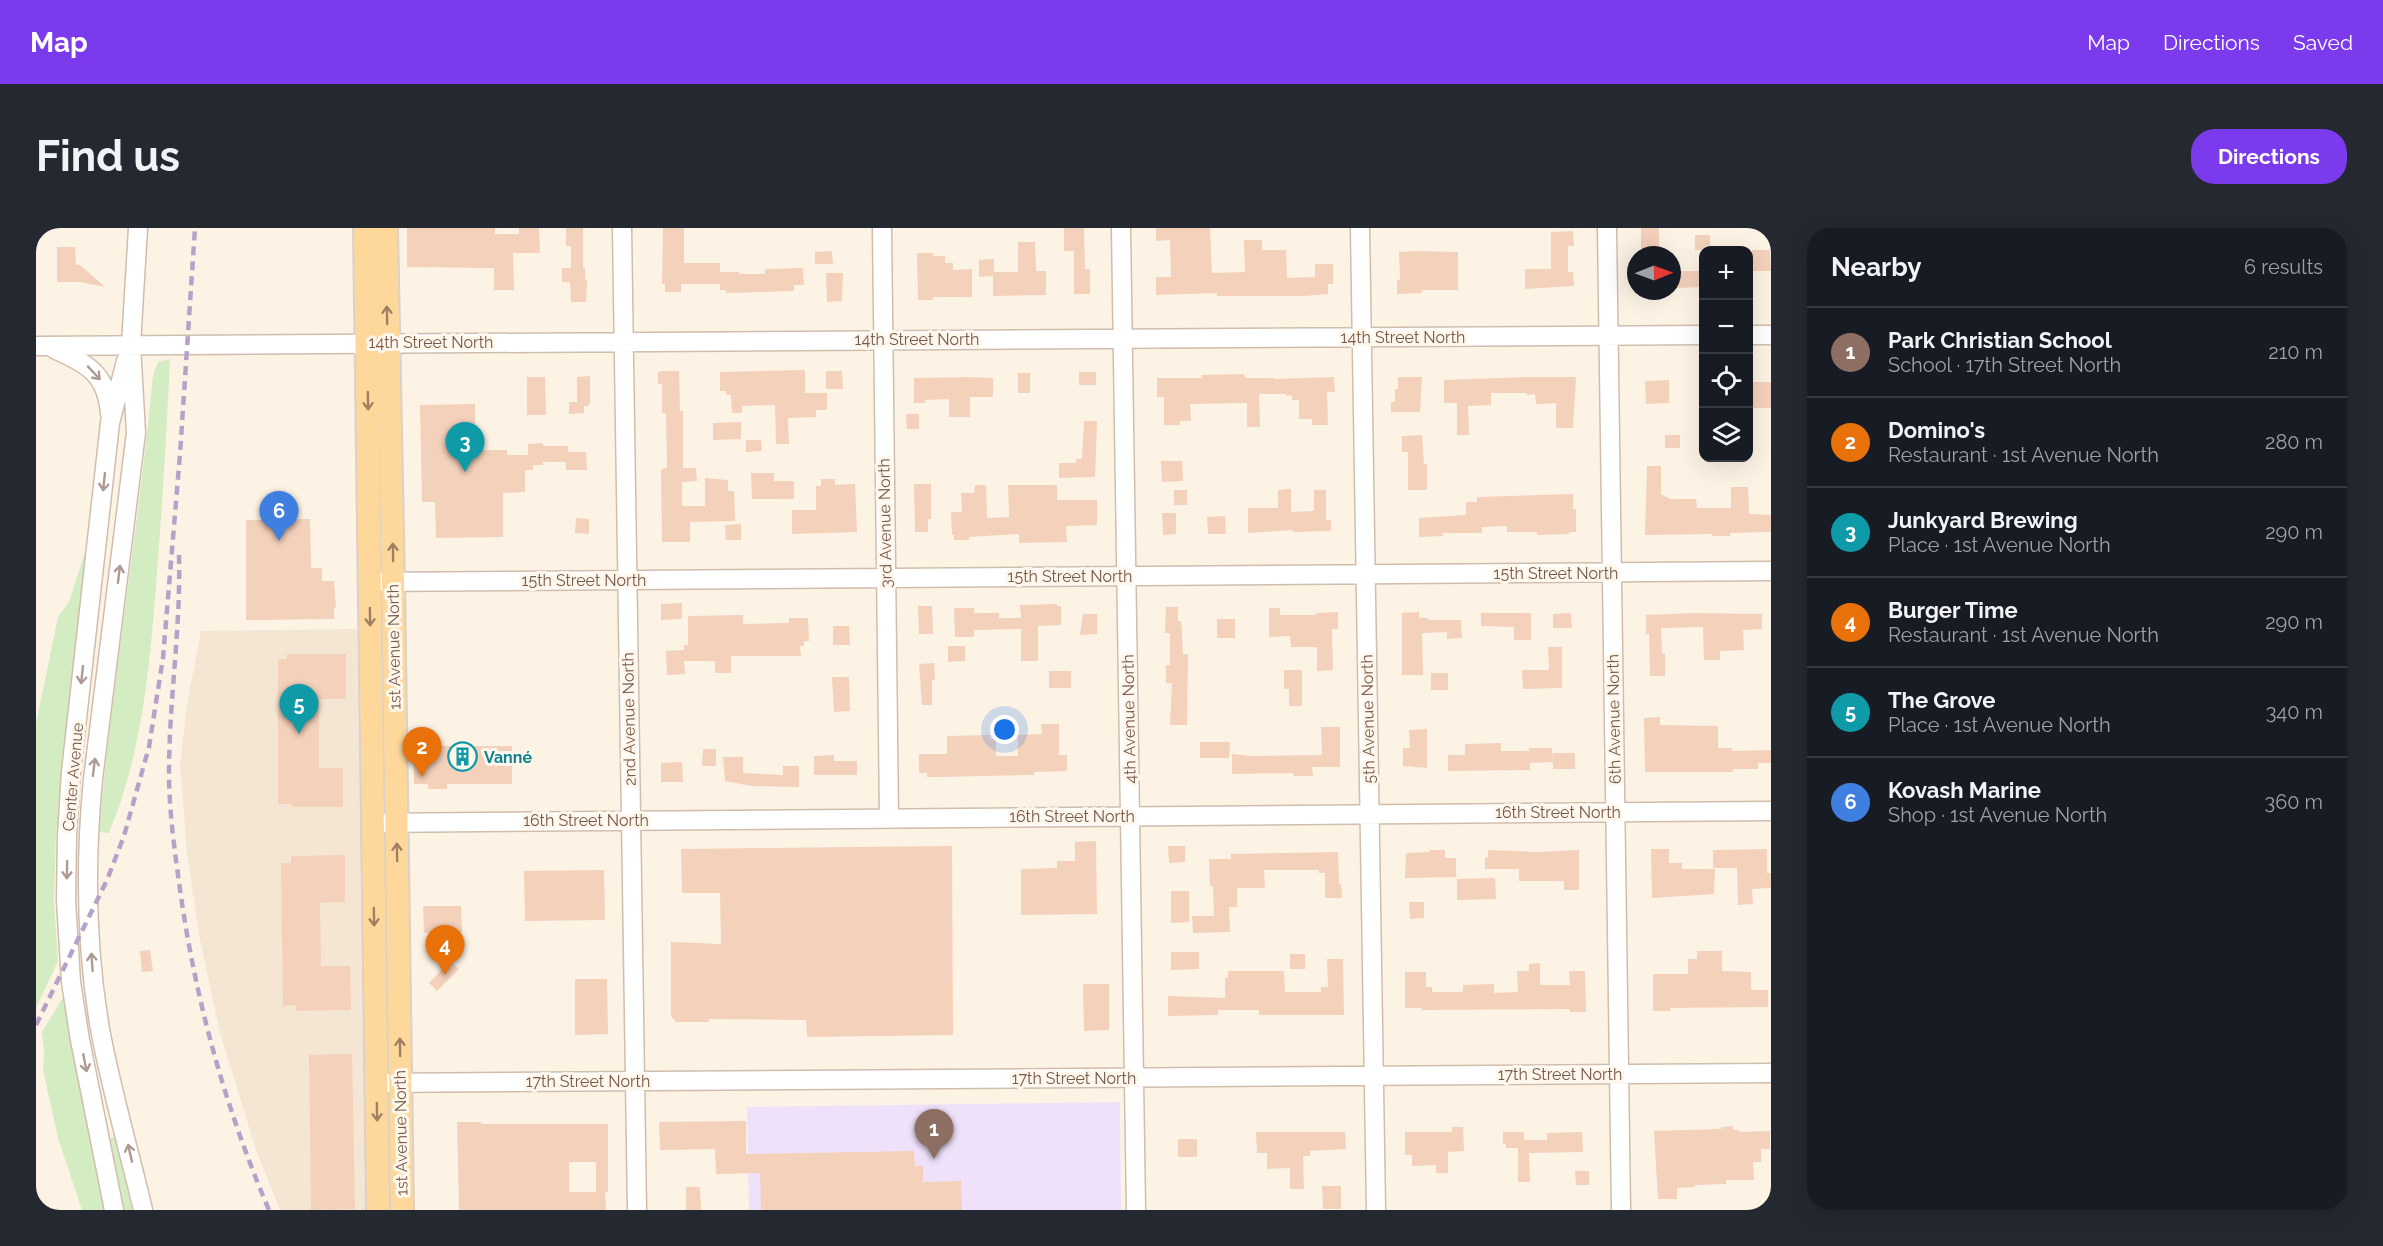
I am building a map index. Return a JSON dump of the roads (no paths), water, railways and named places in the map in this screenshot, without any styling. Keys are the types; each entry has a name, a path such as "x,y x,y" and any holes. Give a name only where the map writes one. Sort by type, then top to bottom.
{"main road":[{"name":"1st Avenue North","path":"365,228 377,343 393,582 402,1210"},
{"name":"1st Avenue North","path":"378,1210 370,582 377,343 386,228"}],"street":[{"name":"Center Avenue","path":"138,228 131,345 136,433 93,779 88,836 88,900 100,1029 143,1210"},
{"name":"2nd Avenue North","path":"622,228 637,1210"},
{"name":"3rd Avenue North","path":"882,228 888,818"},
{"name":"4th Avenue North","path":"1121,228 1136,1210"},
{"name":"5th Avenue North","path":"1360,228 1376,1210"},
{"name":"6th Avenue North","path":"1607,228 1621,1210"},
{"name":"14th Street North","path":"42,346 1699,335"},
{"path":"1753,335 1771,335"},
{"name":"Center Avenue","path":"114,1210 80,1040 71,982 66,901 67,835 71,772 110,423 131,345"},
{"path":"42,346 90,367 104,384 109,398 110,423"},
{"name":"15th Street North","path":"370,582 1771,571"},
{"name":"16th Street North","path":"373,823 1771,811"},
{"name":"17th Street North","path":"376,1083 1771,1072"}],"railway":[{"path":"36,1025 107,880 124,836 149,747 163,658 180,454 195,228"},
{"path":"179,555 169,773 177,868 193,966 213,1049 238,1130 269,1210"}],"place":[{"name":"Junkyard Brewing","path":"465,472"},
{"name":"Kovash Marine","path":"279,541"},
{"name":"The Grove","path":"299,734"},
{"name":"Vanné","path":"463,757"},
{"name":"Domino's","path":"422,777"},
{"name":"Burger Time","path":"445,975"},
{"name":"Park Christian School","path":"934,1159"}]}
